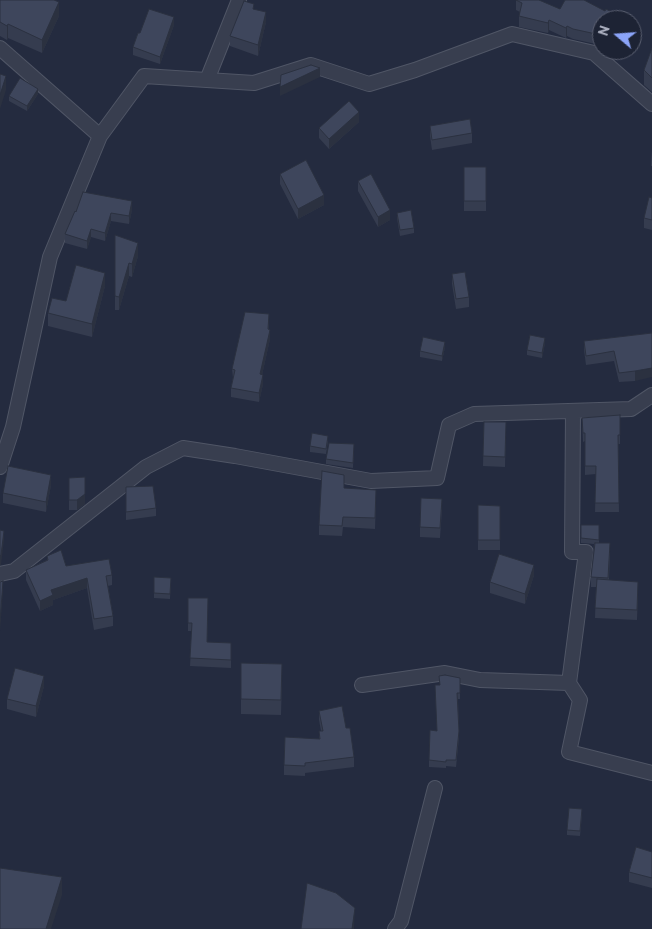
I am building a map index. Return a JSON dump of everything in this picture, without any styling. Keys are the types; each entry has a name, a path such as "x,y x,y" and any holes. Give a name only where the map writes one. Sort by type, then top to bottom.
{"street":[{"path":"207,80 239,0"},
{"path":"0,466 12,427 50,257 100,136 144,76 254,83 312,65 369,84 415,70 512,34 594,53 652,104"},
{"path":"0,48 100,136"},
{"path":"0,574 14,571 146,466 183,448 371,481 438,478 449,426 474,414 631,409 652,395"},
{"path":"572,411 572,552 586,552 568,683 580,700 569,752 652,773"},
{"path":"362,685 445,673 480,680 568,683"},
{"path":"395,929 401,920 435,788"}],"building":[{"path":"0,0 54,0 59,2 42,40 0,22"},
{"path":"516,0 539,0 560,9 565,0 584,0 603,10 592,10 592,33 567,26 566,28 549,20 548,23 519,16 522,3"},
{"path":"244,1 254,4 253,9 266,12 258,45 230,36"},
{"path":"149,9 174,17 160,57 133,47"},
{"path":"652,48 652,78 644,70"},
{"path":"311,65 320,68 280,87 281,75"},
{"path":"0,74 6,76 0,95"},
{"path":"20,78 38,89 27,106 9,96"},
{"path":"349,101 359,112 329,139 319,128"},
{"path":"470,119 472,133 432,140 430,126"},
{"path":"306,160 324,195 298,209 280,174"},
{"path":"464,167 486,167 486,201 464,201"},
{"path":"371,174 390,210 378,217 358,181"},
{"path":"83,192 132,201 129,216 111,213 105,233 91,229 87,241 65,234"},
{"path":"649,197 652,198 652,220 644,218"},
{"path":"411,210 414,228 400,230 397,213"},
{"path":"115,235 138,243 132,264 129,263 119,297 115,296"},
{"path":"76,265 105,273 92,324 48,313 52,298 66,301"},
{"path":"465,272 469,297 456,299 452,274"},
{"path":"245,312 269,314 268,329 270,330 260,374 263,375 259,393 231,388 235,370 232,369"},
{"path":"652,333 652,368 619,373 614,351 586,356 584,341"},
{"path":"530,335 545,338 542,353 527,350"},
{"path":"423,337 445,342 442,356 420,351"},
{"path":"620,415 620,435 618,435 619,503 595,503 596,466 585,466 585,433 583,433 582,418"},
{"path":"484,422 506,422 505,457 483,456"},
{"path":"312,433 328,436 326,449 310,446"},
{"path":"329,443 354,444 353,463 326,459"},
{"path":"8,466 51,475 46,502 3,493"},
{"path":"322,471 344,475 344,488 376,490 375,518 343,517 342,526 319,525"},
{"path":"85,477 85,494 77,500 69,500 69,478"},
{"path":"153,486 156,508 126,512 126,487"},
{"path":"421,498 442,499 440,528 420,527"},
{"path":"478,505 500,506 500,540 478,540"},
{"path":"581,525 599,525 599,540 581,538"},
{"path":"0,530 4,531 0,556"},
{"path":"595,543 610,543 608,578 591,577"},
{"path":"61,550 66,566 109,559 112,575 106,576 113,616 94,619 87,578 51,590 53,595 40,601 26,570 48,560 47,556"},
{"path":"499,554 534,565 525,594 490,582"},
{"path":"154,577 171,578 170,594 154,593"},
{"path":"597,579 638,582 637,610 595,608"},
{"path":"3,581 0,622 0,582"},
{"path":"188,598 208,598 207,642 231,643 231,660 190,658 192,623 188,623"},
{"path":"241,663 282,664 281,700 241,699"},
{"path":"15,668 44,676 36,706 7,699"},
{"path":"445,675 460,678 460,693 457,693 459,731 456,760 446,760 446,762 429,760 430,730 437,731 435,685 440,685 439,676"},
{"path":"342,706 346,728 350,728 354,757 305,763 305,766 284,765 285,737 320,739 319,731 323,731 319,711"},
{"path":"569,808 582,809 580,831 567,830"},
{"path":"636,847 652,852 652,878 629,872"},
{"path":"0,868 62,877 46,929 0,929"},
{"path":"307,883 336,893 355,908 352,929 301,929"}]}
